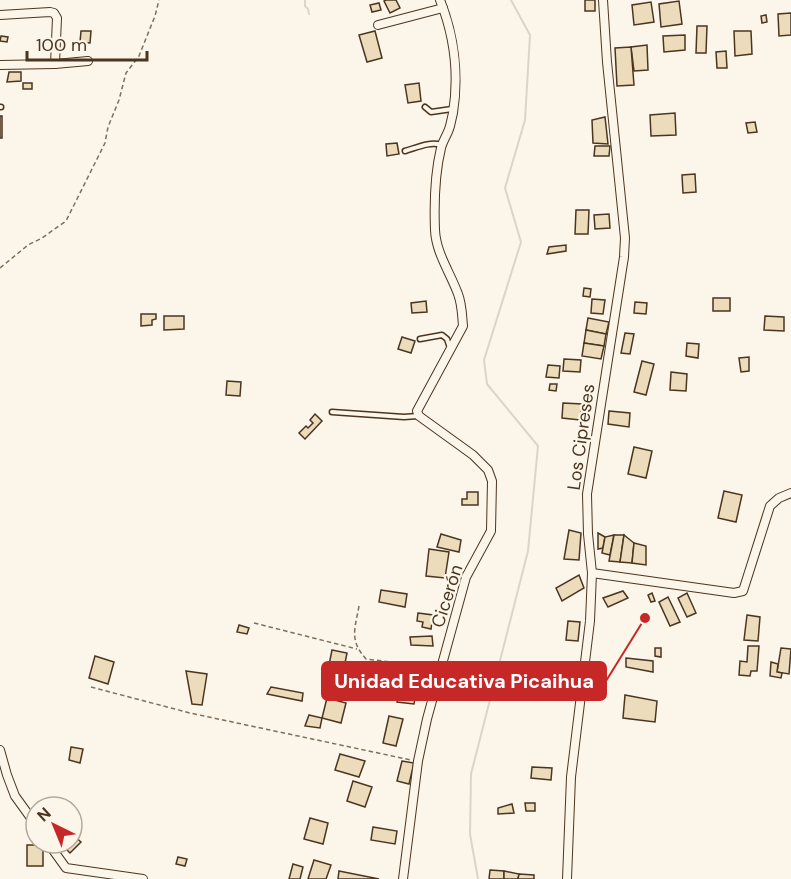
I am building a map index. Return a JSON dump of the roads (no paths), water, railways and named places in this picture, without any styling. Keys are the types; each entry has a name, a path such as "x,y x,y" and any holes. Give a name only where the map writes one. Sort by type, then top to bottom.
{"street":[{"path":"419,416 417,411 463,326 459,296 438,248 435,230 436,172 453,110 454,63 447,18 440,0"},
{"name":"Los Cipreses","path":"567,879 571,777 590,621 592,573 587,494 625,238 603,0"},
{"path":"378,26 443,8"},
{"path":"0,15 54,13 57,18 55,64"},
{"path":"0,65 88,61"},
{"name":"Cicerón","path":"403,879 418,762 427,719 465,577 491,531 492,481 488,470 473,455 419,416"},
{"path":"592,573 735,593 743,591 770,506 779,498 791,493"},
{"path":"0,750 15,796 24,808"},
{"path":"57,855 66,868 143,879"}],"lane":[{"path":"425,107 431,112 453,110"},
{"path":"405,151 430,144 442,146"},
{"path":"420,339 442,335 447,339 450,349"},
{"path":"332,412 419,416"}],"waterway":[{"path":"305,0 309,14"},
{"path":"478,879 470,834 471,774 528,551 538,446 487,384 484,360 521,242 505,188 525,120 530,35 511,0"}],"place":[{"name":"Unidad Educativa Picaihua","path":"645,618"}]}
